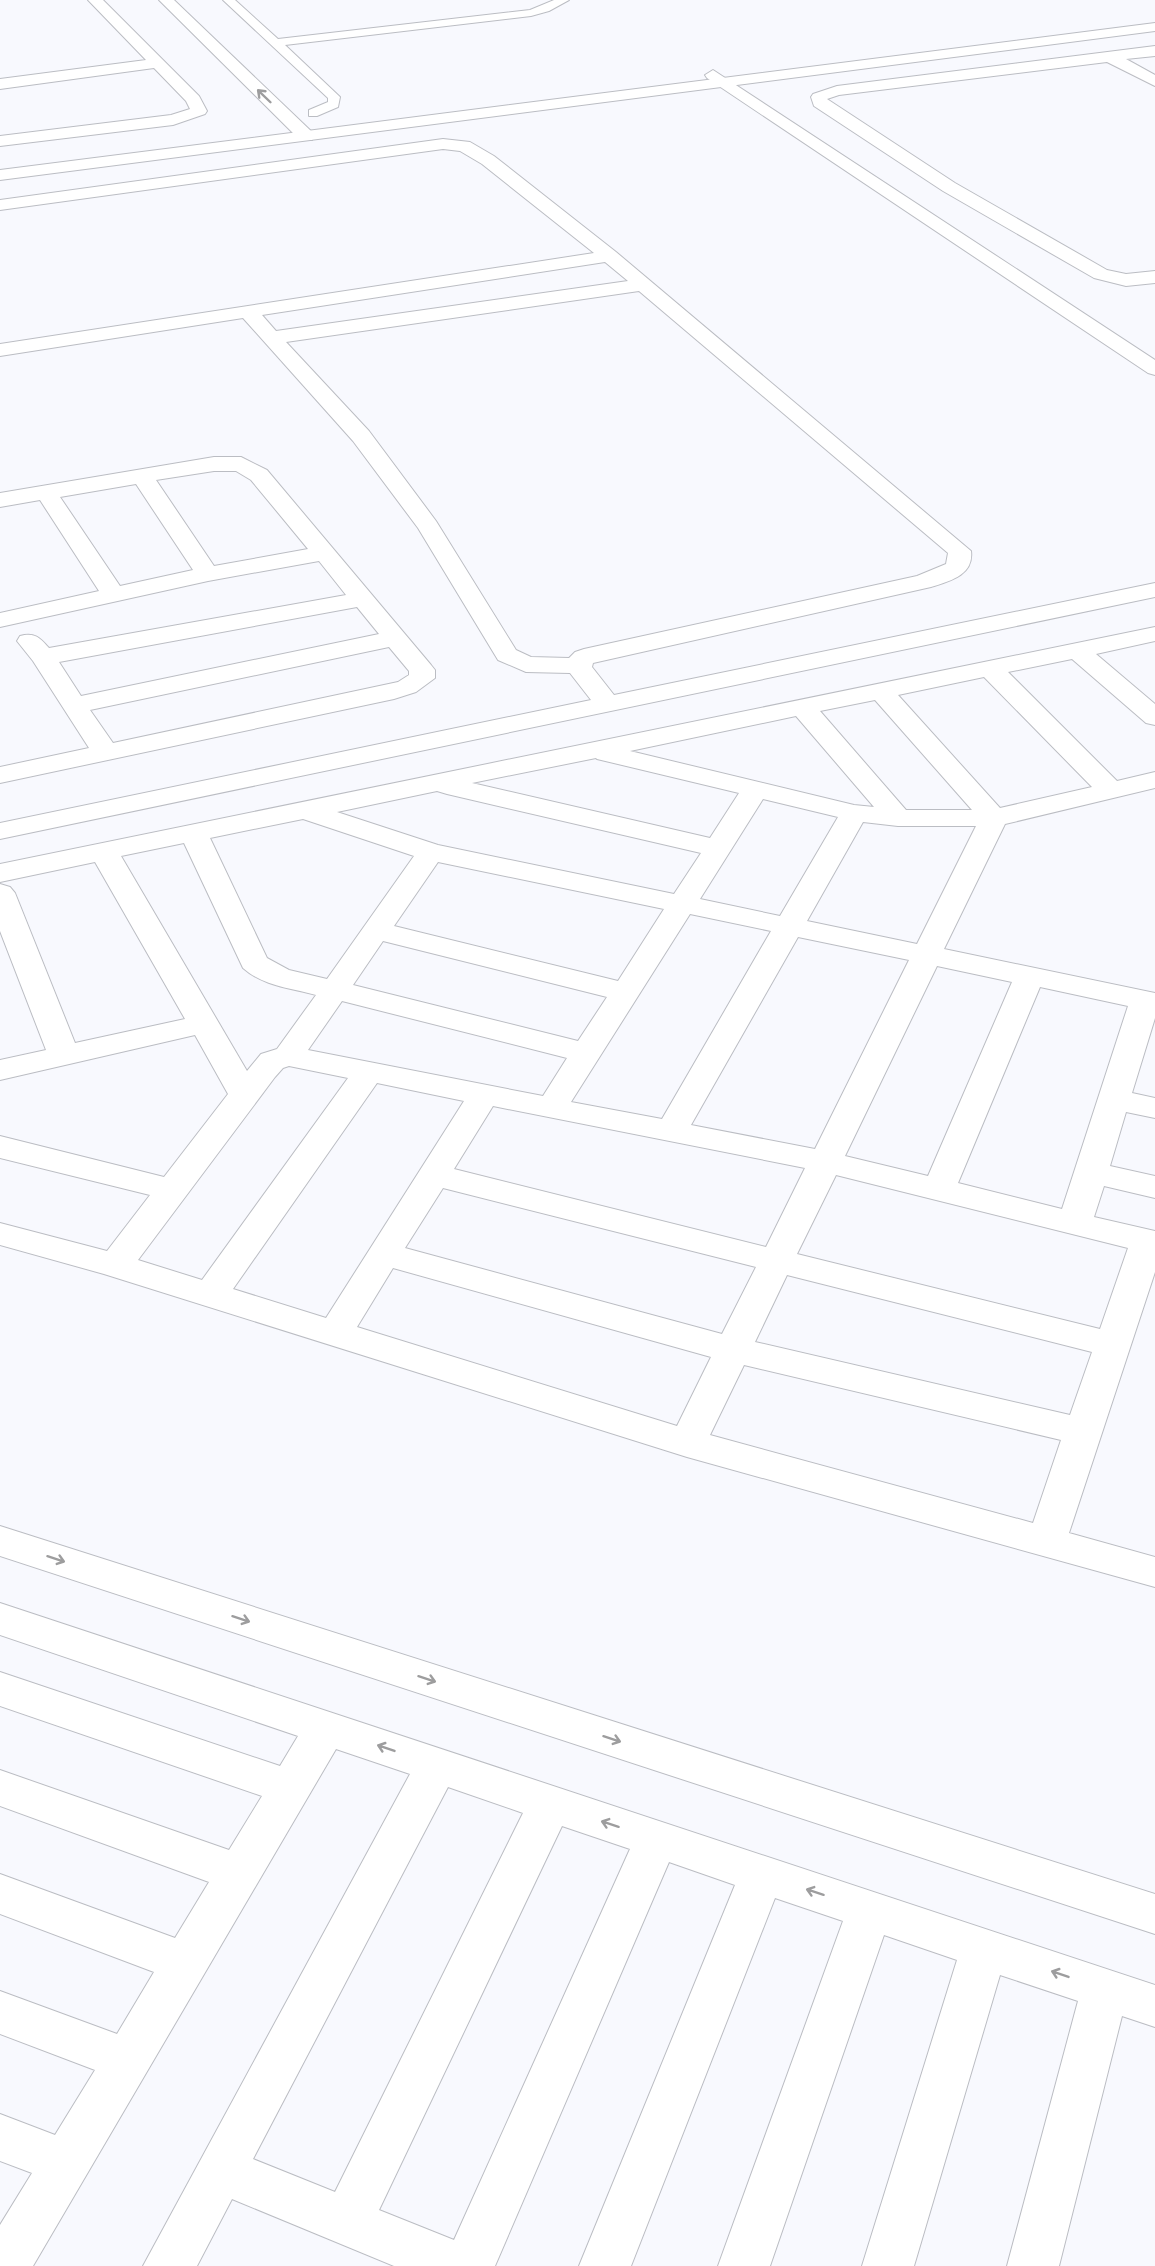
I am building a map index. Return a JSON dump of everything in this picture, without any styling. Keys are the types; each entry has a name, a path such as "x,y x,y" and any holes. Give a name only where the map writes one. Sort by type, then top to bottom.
{"street":[{"path":"0,141 173,120 199,111 193,99 95,0"},
{"path":"166,0 302,132"},
{"path":"0,165 330,129 1155,19"},
{"path":"718,79 1155,27"},
{"path":"1102,34 1151,54"},
{"path":"1151,54 1110,57 837,92 819,97 826,108 949,187 1101,274 1126,280 1155,277"},
{"path":"1110,57 1155,81"},
{"path":"0,84 157,63"},
{"path":"718,79 1155,369"},
{"path":"309,109 330,129"},
{"path":"0,176 302,132"},
{"path":"0,205 443,144 464,146 476,151 609,256 959,551 961,558 957,566 947,574 923,582 591,654 584,657 578,666"},
{"path":"0,350 609,256"},
{"path":"271,338 643,285"},
{"path":"248,312 368,445 428,526 507,655 526,664 578,666 608,704"},
{"path":"0,500 214,464 247,466 259,474 422,670 422,678 407,687 0,775"},
{"path":"142,476 208,574"},
{"path":"46,492 112,594"},
{"path":"3,613 325,553"},
{"path":"0,831 1155,590"},
{"path":"43,657 363,599"},
{"path":"3,613 43,657 106,753"},
{"path":"0,873 1155,634"},
{"path":"75,705 395,638"},
{"path":"1077,650 1155,717"},
{"path":"990,669 1111,790"},
{"path":"881,691 994,818"},
{"path":"803,708 898,818"},
{"path":"596,751 854,813 898,818 994,818 1155,780"},
{"path":"276,774 302,809 431,852 1150,1001 1114,1100 1075,1223"},
{"path":"437,784 717,848"},
{"path":"550,1108 756,789"},
{"path":"671,1132 791,927 854,813"},
{"path":"687,1443 994,818"},
{"path":"194,834 254,962 263,970 278,976 586,1053"},
{"path":"104,852 245,1095"},
{"path":"288,1056 378,931 431,852"},
{"path":"0,893 64,1056"},
{"path":"378,931 626,992"},
{"path":"939,1190 1030,976"},
{"path":"0,1070 203,1024"},
{"path":"115,1265 272,1061 288,1056 827,1162 1151,1242 1113,1345 1047,1542"},
{"path":"210,1295 368,1073"},
{"path":"334,1334 484,1095"},
{"path":"1114,1100 1155,1108"},
{"path":"0,1147 172,1190"},
{"path":"1091,1172 1155,1187"},
{"path":"434,1175 777,1263 1113,1345"},
{"path":"0,1234 115,1265 687,1443 1155,1572"},
{"path":"384,1254 733,1350 1084,1432"},
{"path":"0,1541 1155,1914"},
{"path":"0,1619 1155,2006"},
{"path":"0,1689 290,1788"},
{"path":"4,2266 326,1728"},
{"path":"169,2266 437,1766"},
{"path":"0,1788 239,1873"},
{"path":"347,2222 550,1804"},
{"path":"469,2266 657,1839"},
{"path":"605,2266 762,1874"},
{"path":"0,1894 185,1963"},
{"path":"744,2266 870,1910"},
{"path":"888,2266 984,1949"},
{"path":"1033,2266 1105,1990"},
{"path":"0,2012 127,2060"},
{"path":"0,2137 66,2163"},
{"path":"220,2170 456,2266"}],"lane":[{"path":"229,0 334,97 334,104 309,109"},
{"path":"275,43 531,13 563,0"}]}
